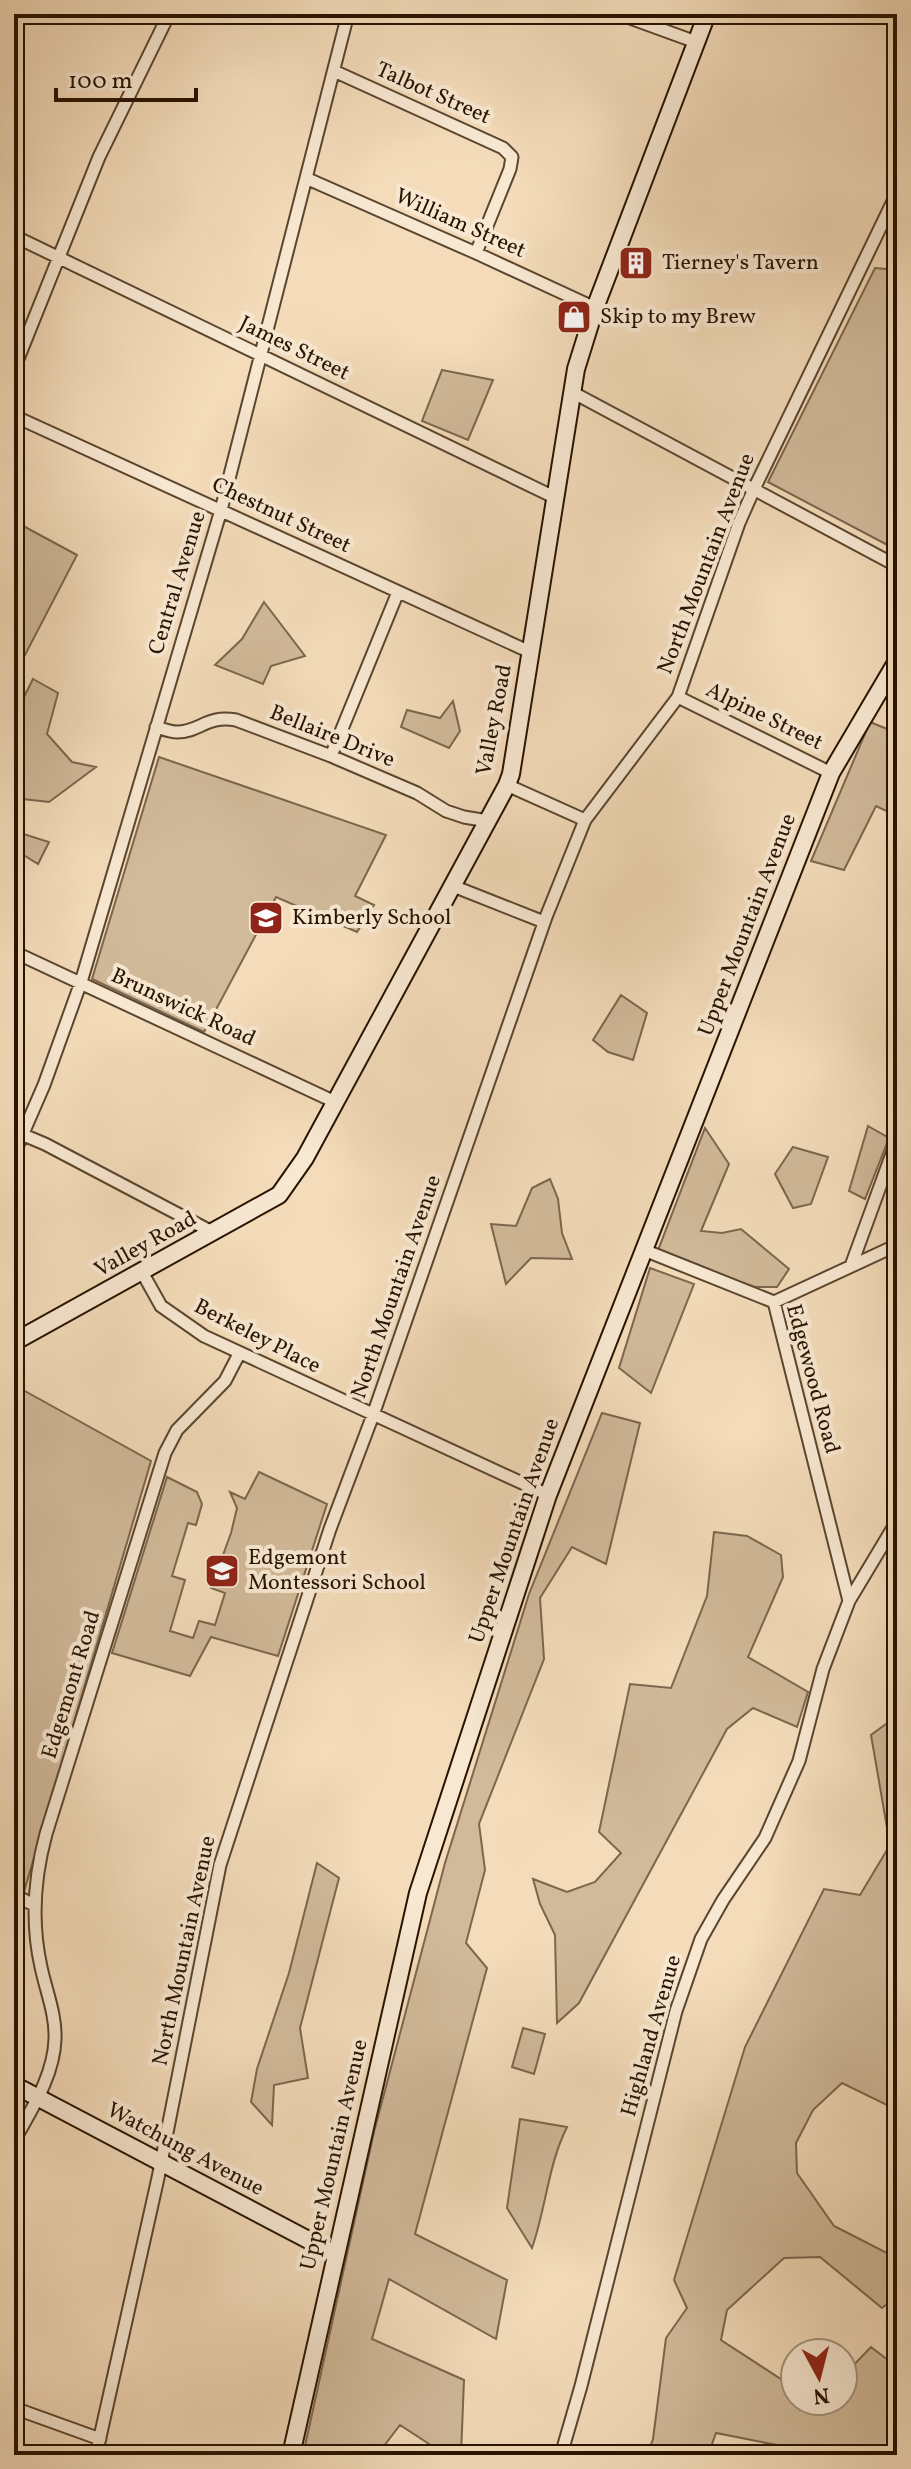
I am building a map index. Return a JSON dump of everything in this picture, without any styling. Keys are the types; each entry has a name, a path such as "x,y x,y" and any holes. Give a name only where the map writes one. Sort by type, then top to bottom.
{"street":[{"path":"14,369 99,157 169,14"},
{"name":"Central Avenue","path":"14,1154 19,1132 50,1071 81,982 221,510 348,14"},
{"path":"619,14 696,42"},
{"name":"Valley Road","path":"14,1342 279,1195 305,1158 507,785 572,392 595,308 707,14"},
{"name":"Talbot Street","path":"334,71 503,148 512,157 476,253"},
{"name":"William Street","path":"308,179 595,308"},
{"name":"North Mountain Avenue","path":"96,2455 161,2163 220,1865 330,1529 373,1415 544,922 585,820 678,697 739,523 897,193"},
{"name":"James Street","path":"14,236 556,498"},
{"path":"572,392 897,566"},
{"name":"Chestnut Street","path":"14,416 530,652"},
{"path":"331,756 398,592"},
{"name":"Upper Mountain Avenue","path":"291,2455 418,1893 548,1495 831,773 897,661"},
{"name":"Alpine Street","path":"678,697 831,773"},
{"name":"Bellaire Drive","path":"156,727 176,732 220,718 236,720 417,793 446,811 488,821"},
{"path":"507,785 585,820"},
{"path":"453,886 544,922"},
{"name":"Brunswick Road","path":"14,952 335,1102"},
{"path":"19,1132 214,1233"},
{"path":"851,1266 897,1140"},
{"path":"774,1302 897,1245"},
{"name":"Edgewood Road","path":"644,1250 774,1302 849,1601"},
{"name":"Berkeley Place","path":"142,1272 156,1300 204,1336 548,1495"},
{"name":"Edgemont Road","path":"14,2141 49,2073 55,2041 52,2011 38,1955 34,1905 41,1853 165,1453 177,1430 225,1381 239,1354"},
{"name":"Highland Avenue","path":"561,2455 676,2011 701,1939 765,1838 799,1761 823,1669 849,1601 897,1521"},
{"path":"14,1895 34,1905"},
{"name":"Watchung Avenue","path":"14,2085 335,2254"},
{"path":"14,2408 100,2439"}],"shaded area":[{"path":"875,268 897,270 897,550 768,482"},
{"path":"442,370 493,380 468,440 422,421"},
{"path":"14,521 77,555 25,655 14,650"},
{"path":"264,602 305,656 271,666 263,684 215,665 242,639"},
{"path":"33,679 58,693 47,734 72,762 96,767 49,802 14,798 14,717"},
{"path":"453,701 460,731 449,748 401,727 407,710 440,718"},
{"path":"870,722 897,733 897,753 893,763 897,766 897,816 876,806 844,870 811,861"},
{"name":"Kimberly School","path":"159,757 386,835 355,896 374,905 357,932 276,897 204,1032 92,979"},
{"path":"14,831 49,842 38,864 14,849"},
{"path":"621,995 647,1013 633,1060 608,1052 593,1040"},
{"path":"868,1126 889,1138 865,1199 849,1191"},
{"path":"705,1128 729,1164 701,1231 722,1233 741,1229 789,1269 777,1287 755,1287 657,1253"},
{"path":"793,1147 828,1157 811,1204 793,1208 775,1174"},
{"path":"550,1179 558,1199 562,1233 572,1259 531,1258 506,1284 491,1224 516,1226 532,1188"},
{"path":"650,1268 694,1284 651,1393 619,1368"},
{"path":"14,1385 151,1461 23,1895 14,1890"},
{"path":"602,1413 640,1423 606,1564 572,1547 540,1598 544,1659 479,1824 485,1870 466,1943 487,1968 415,2234 507,2280 496,2339 389,2279 372,2339 464,2380 461,2455 446,2455 400,2425 377,2455 303,2455 374,2132 445,1863 529,1594"},
{"name":"Edgemont Montessori School","path":"259,1472 327,1504 278,1656 211,1637 190,1676 112,1653 167,1477 197,1492 202,1504 196,1525 188,1523 172,1576 185,1580 170,1631 193,1638 199,1621 215,1625 225,1593 211,1588 237,1508 230,1492 245,1499"},
{"path":"714,1532 747,1536 781,1555 783,1577 748,1657 808,1692 797,1727 753,1708 727,1729 579,2003 557,2023 555,1935 540,1904 533,1879 567,1892 595,1882 621,1853 599,1832 630,1684 671,1688 707,1596"},
{"path":"897,1716 897,2110 842,2083 813,2110 796,2143 797,2173 834,2226 889,2254 897,2263 897,2296 882,2308 820,2257 784,2258 727,2310 721,2340 779,2378 779,2417 859,2417 859,2359 871,2347 897,2367 897,2455 827,2455 716,2433 708,2455 647,2455 653,2439 666,2338 687,2308 674,2280 745,2047 824,1889 860,1895 890,1845 871,1735"},
{"path":"317,1863 339,1878 300,2028 308,2078 274,2085 272,2125 251,2102 257,2069 289,1973"},
{"path":"523,2028 545,2034 534,2074 512,2067"},
{"path":"520,2119 567,2127 555,2156 532,2248 507,2208"}],"place":[{"name":"Tierney's Tavern","path":"636,263"},
{"name":"Skip to my Brew","path":"574,317"},
{"name":"Kimberly School","path":"266,918"},
{"name":"Edgemont Montessori School","path":"222,1571"}]}
